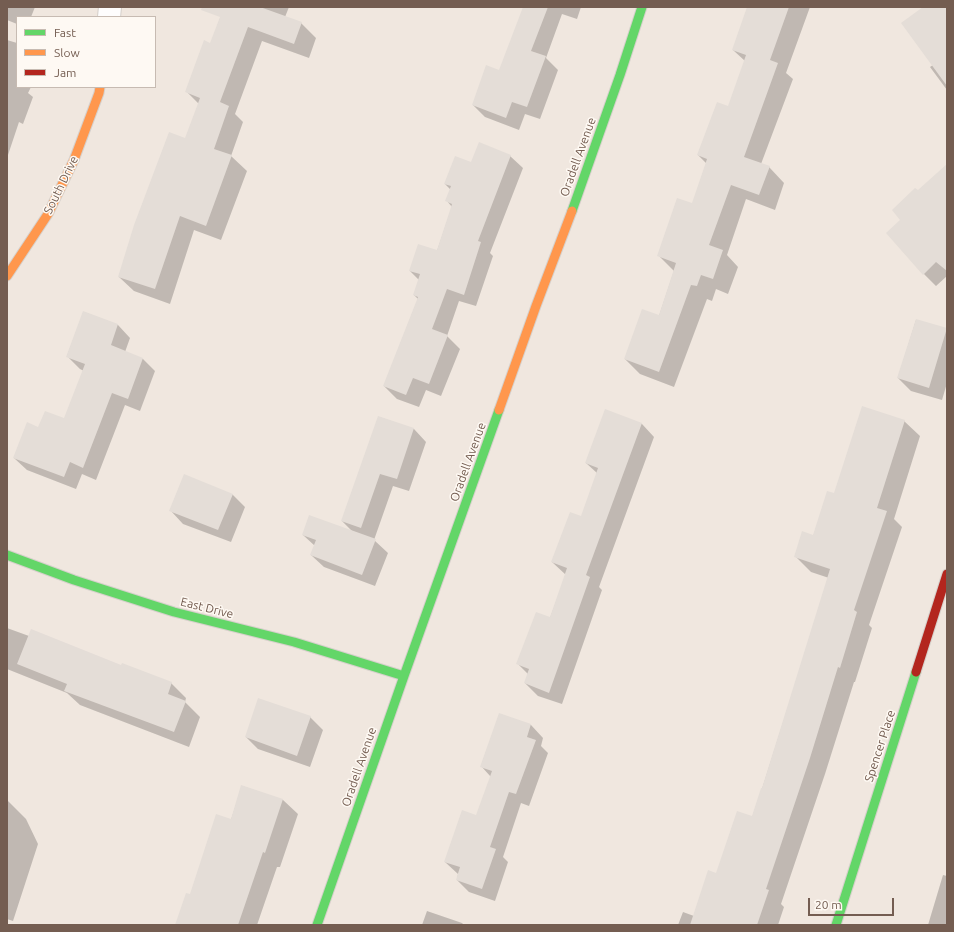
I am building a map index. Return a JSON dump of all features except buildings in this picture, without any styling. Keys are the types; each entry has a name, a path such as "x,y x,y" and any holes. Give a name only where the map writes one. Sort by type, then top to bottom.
{"street":[{"name":"Oradell Avenue","path":"317,925 536,306 581,187 642,7"},
{"name":"South Drive","path":"7,276 48,214 74,160 100,88"},
{"name":"East Drive","path":"7,555 74,580 174,612 294,642 404,676"},
{"name":"Spencer Place","path":"836,925 947,574"}],"shaded area":[{"path":"7,7 947,7 947,925 7,925"}],"traffic: fast":[{"path":"572,211 620,75 642,7"},
{"path":"317,925 499,410"},
{"path":"7,555 74,580 174,612 294,642 404,676"},
{"path":"836,925 916,672"}],"traffic: slow":[{"path":"7,276 48,214 74,160 100,88"},
{"path":"499,410 572,211"}],"traffic: jam":[{"path":"916,672 947,574"}]}
